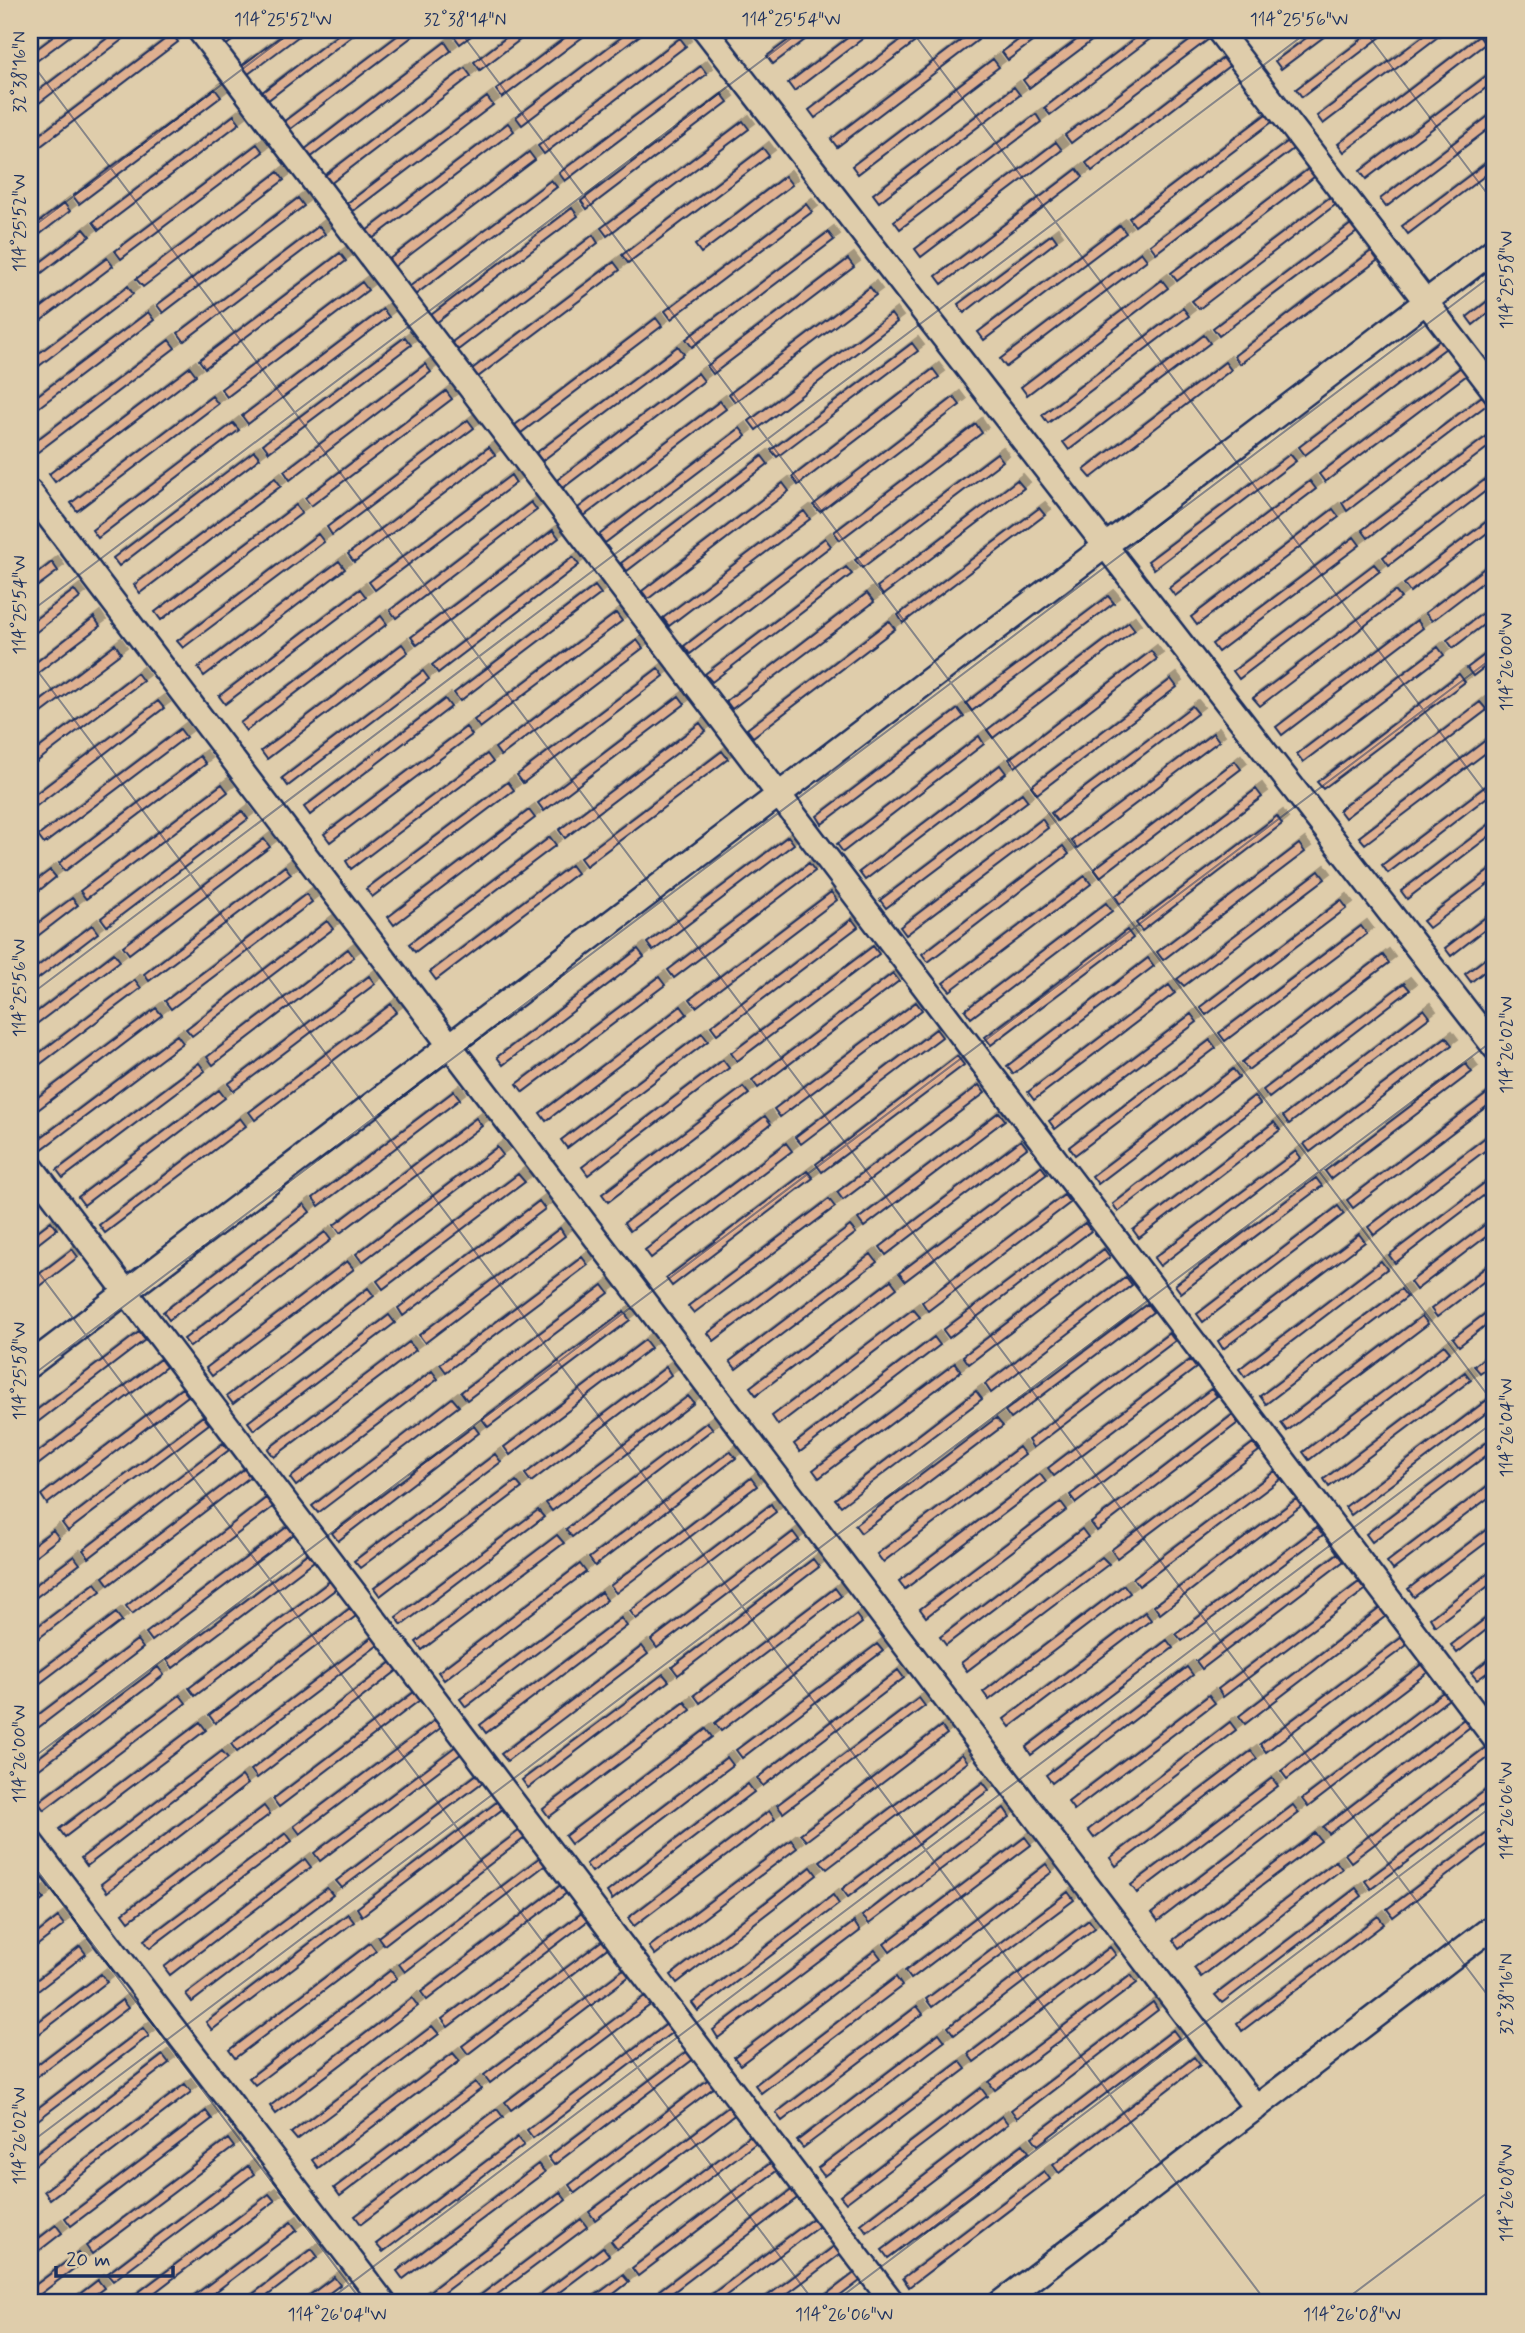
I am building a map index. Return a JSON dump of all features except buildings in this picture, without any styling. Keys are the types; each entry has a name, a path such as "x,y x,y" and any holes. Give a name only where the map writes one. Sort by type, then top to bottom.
{"lane":[{"path":"199,30 1495,1740"},
{"path":"705,30 1495,1048"},
{"path":"1218,30 1495,392"},
{"path":"30,1365 1495,248"},
{"path":"30,492 1256,2108"},
{"path":"30,1165 893,2303"},
{"path":"30,1841 384,2303"},
{"path":"1000,2303 1495,1925"}]}
